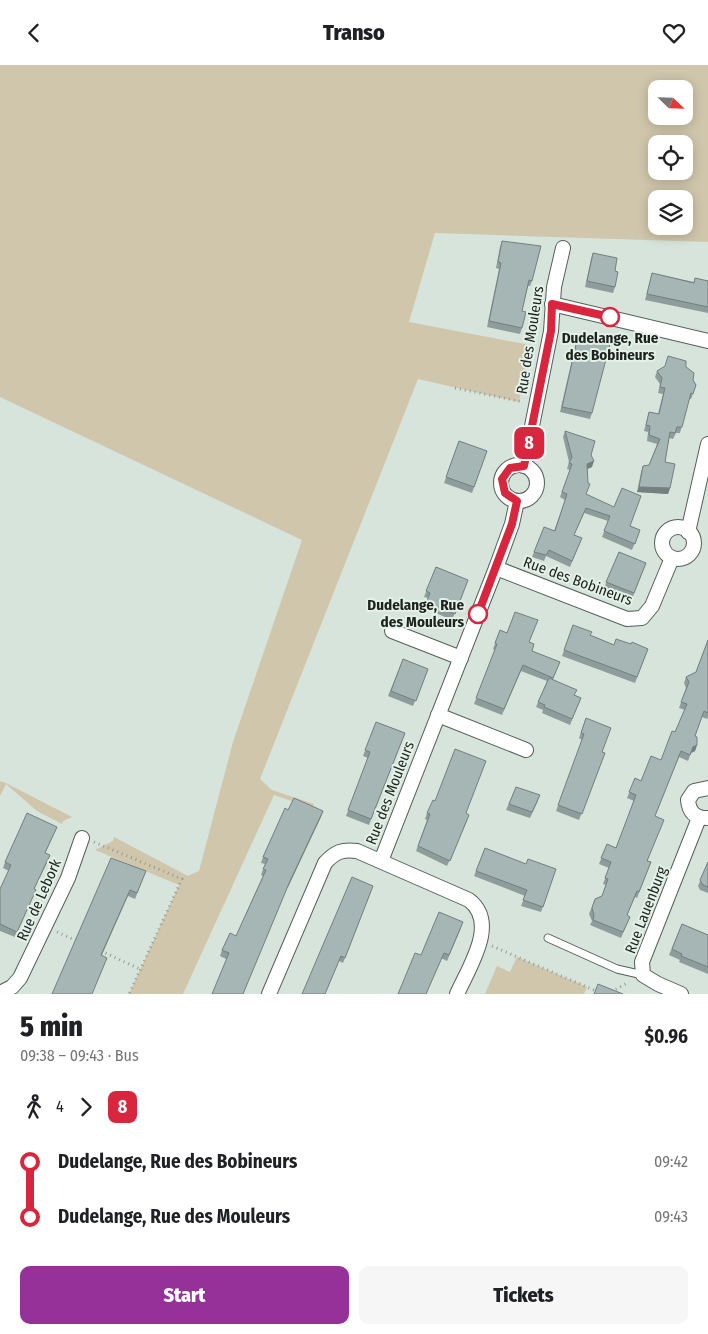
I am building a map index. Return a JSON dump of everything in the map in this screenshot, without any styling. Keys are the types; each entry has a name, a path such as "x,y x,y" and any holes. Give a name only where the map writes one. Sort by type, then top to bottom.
{"street":[{"name":"Rue des Mouleurs","path":"524,466 551,331 552,304 563,247"},
{"path":"552,304 708,341"},
{"path":"688,532 708,443"},
{"path":"524,466 535,474 537,487 529,498 517,501 505,493 502,479 510,468 524,466"},
{"name":"Rue des Mouleurs","path":"269,994 325,863 340,850 357,851 381,861 496,568 512,524 517,501"},
{"path":"678,527 688,532 693,541 691,552 682,559 672,558 663,551 662,540 668,531 678,527"},
{"name":"Rue des Bobineurs","path":"496,568 627,619 642,618 652,606 672,558"},
{"path":"392,631 461,658"},
{"path":"438,715 526,750"},
{"name":"Rue Lauenburg","path":"681,994 643,975 642,962 704,818 690,811 688,801 698,788 708,787"},
{"name":"Rue de Lebork","path":"0,993 12,987 20,979 68,878 82,838"},
{"path":"381,861 469,900 478,907 483,926 480,940 457,994"}],"lane":[{"path":"548,938 618,969 643,975"}],"path":[{"path":"455,388 536,405"},
{"path":"82,838 126,854 182,879 129,994"},
{"path":"45,927 80,942"},
{"path":"480,940 603,994"},
{"path":"98,950 142,969"}],"shaded area":[{"path":"0,65 708,65 708,242 435,233 409,322 530,345 519,402 418,379 260,779 272,790 314,804 312,808 274,795 183,994 129,994 179,885 95,850 113,841 114,837 188,876 199,871 233,742 302,540 0,397"},
{"path":"0,781 6,783 72,817 63,821 62,824 37,811 6,784 0,796"},
{"path":"517,957 587,987 584,994 485,994 497,966 510,972"}],"building":[{"path":"502,241 541,246 532,281 529,280 522,311 526,312 522,328 489,321 501,263 498,262"},
{"path":"593,253 617,258 615,271 618,272 615,287 587,281"},
{"path":"652,273 694,283 695,278 708,281 708,307 647,294"},
{"path":"578,336 610,344 592,413 562,407"},
{"path":"668,356 686,361 686,367 694,373 693,380 696,385 693,394 691,393 682,427 677,427 675,433 670,432 665,462 675,464 670,488 639,487 643,466 649,465 660,439 649,435 650,426 646,425 649,412 659,414 665,388 660,387 662,378 657,371 665,366"},
{"path":"565,431 595,441 591,455 594,461 587,464 588,483 590,484 586,494 614,507 622,488 641,496 630,526 640,530 635,544 604,531 610,516 586,508 574,535 582,538 572,561 549,550 546,555 534,552 544,527 555,531 567,494 562,492 572,464 569,463 572,457"},
{"path":"459,441 487,451 474,487 446,477"},
{"path":"619,552 646,563 634,593 606,582"},
{"path":"436,567 468,580 455,614 426,603 430,593 426,591"},
{"path":"515,612 538,620 529,642 534,644 532,651 560,662 553,678 523,665 504,709 476,698 497,644 495,643 500,630 507,633"},
{"path":"573,625 592,632 590,635 614,645 616,639 631,644 632,642 648,649 637,677 564,650"},
{"path":"708,640 708,713 704,711 695,736 697,737 697,745 693,747 690,755 681,751 655,816 664,820 647,861 651,862 627,915 630,917 623,932 593,920 592,908 595,899 602,896 608,879 605,878 611,862 601,858 607,844 616,848 636,795 629,792 635,778 641,781 651,756 661,760 672,731 675,732 687,704 681,702 689,682 686,677 696,672"},
{"path":"403,659 428,669 416,701 391,691"},
{"path":"549,678 577,690 574,695 581,698 572,719 544,707 545,705 538,702"},
{"path":"586,718 611,728 602,752 605,753 582,814 558,805 584,734 581,733"},
{"path":"376,722 405,733 371,819 348,810 370,752 365,750"},
{"path":"455,749 486,761 466,813 469,815 450,861 418,846 430,814 427,813 433,800 435,801"},
{"path":"516,787 540,795 532,812 509,804"},
{"path":"294,798 323,811 290,881 243,994 212,994 229,953 222,950 230,933 236,936 266,870 263,869 268,859 263,857 285,808 288,810"},
{"path":"27,813 57,827 45,853 50,855 17,932 0,924 0,889 11,865 5,862"},
{"path":"485,848 526,864 528,859 556,869 543,907 523,900 527,890 476,871"},
{"path":"111,858 146,871 137,893 130,890 101,955 107,958 92,994 52,994"},
{"path":"708,862 708,887 703,885 700,880"},
{"path":"352,877 373,886 345,958 341,956 325,994 302,994"},
{"path":"439,912 463,922 449,955 444,953 426,994 398,994 415,953 421,955"},
{"path":"682,924 708,935 708,967 681,956 682,954 672,949"},
{"path":"598,984 623,994 594,994"}],"bus line":[{"name":"8","path":"478,614 512,524 517,501 510,499 505,493 502,487 502,479 510,468 524,466 551,331 552,304 610,317"}],"place":[{"name":"Dudelange, Rue des Bobineurs","path":"610,317"},
{"name":"Dudelange, Rue des Mouleurs","path":"478,614"}]}
